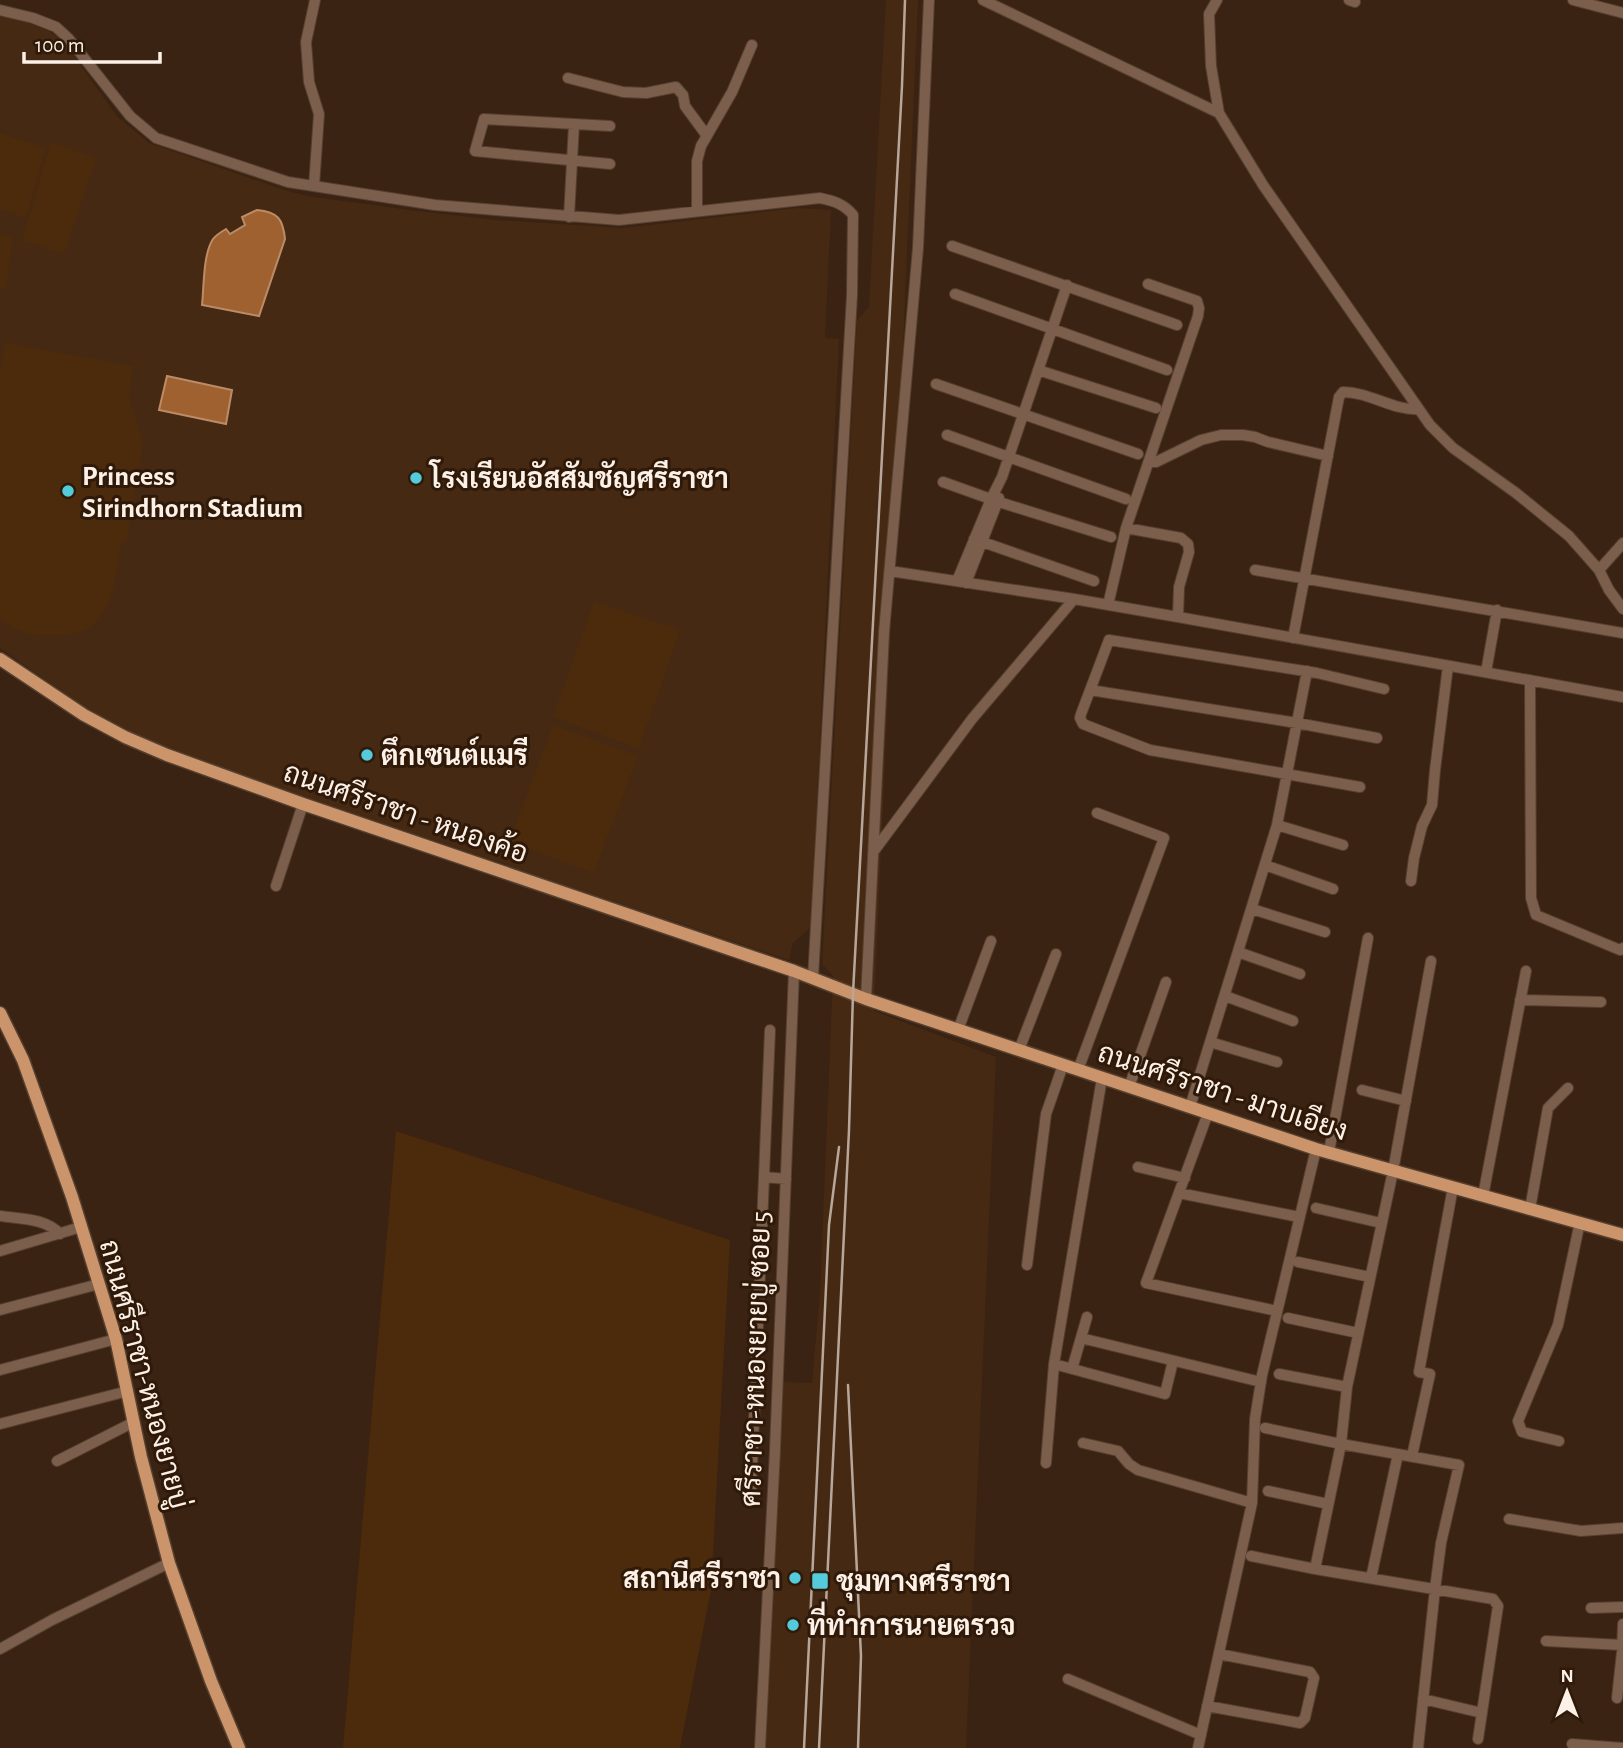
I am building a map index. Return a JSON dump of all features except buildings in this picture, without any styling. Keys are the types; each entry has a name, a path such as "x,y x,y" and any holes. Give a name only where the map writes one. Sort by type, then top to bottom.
{"main road":[{"name":"ถนนศรีราชา - หนองค้อ","path":"0,659 84,715 167,755 813,978"},
{"name":"ถนนศรีราชา - มาบเอียง","path":"813,978 866,999 1316,1149 1623,1235"},
{"name":"ถนนศรีราชา-หนองยายบู่","path":"0,1013 23,1060 82,1227 116,1339 141,1457 169,1563 211,1681 239,1748"}],"street":[{"path":"314,186 319,114 309,82 306,42 315,0"},
{"path":"866,999 884,632 918,248 929,0"},
{"path":"983,0 1219,113"},
{"path":"1217,0 1209,14 1211,66 1219,113 1263,185 1430,425 1453,448 1516,493 1569,536 1599,570 1623,609"},
{"path":"1573,0 1623,13"},
{"path":"0,10 56,27 69,39 130,116 156,138 288,182 435,205 619,220 820,198 847,207 853,215 851,322 813,978"},
{"path":"697,211 697,161 701,146 732,92 752,44"},
{"path":"568,78 623,92 646,93 676,87 683,95 685,106 707,136"},
{"path":"610,126 484,118 475,151 610,164"},
{"path":"569,217 574,124"},
{"path":"952,246 1177,325"},
{"path":"1108,605 1126,528 1199,308 1197,301 1148,284"},
{"path":"962,582 995,500 1067,285"},
{"path":"955,294 1167,370"},
{"path":"1038,370 1156,408"},
{"path":"936,384 1138,454"},
{"path":"1293,638 1339,397 1343,392 1350,392 1398,407 1419,409"},
{"path":"947,435 1126,499"},
{"path":"1149,461 1156,462 1201,440 1221,435 1255,437 1328,456"},
{"path":"943,482 1111,537"},
{"path":"1126,528 1181,538 1188,544 1178,617"},
{"path":"978,541 1094,581"},
{"path":"1599,570 1623,543"},
{"path":"1255,570 1623,633"},
{"path":"890,571 1074,599 1623,696"},
{"path":"873,852 972,719 1074,599"},
{"path":"1486,672 1497,610"},
{"path":"1360,787 1150,750 1083,724 1080,718 1109,640 1307,671 1384,689"},
{"path":"1411,881 1422,826 1432,805 1448,666"},
{"path":"1190,1107 1278,825 1307,671"},
{"path":"1530,680 1531,898 1536,915 1620,950 1623,948"},
{"path":"1090,690 1377,738"},
{"path":"276,886 303,804"},
{"path":"1078,1070 1164,838 1097,813"},
{"path":"1278,825 1343,845"},
{"path":"1265,865 1333,889"},
{"path":"1252,909 1325,932"},
{"path":"1329,1152 1368,938"},
{"path":"958,1030 991,941"},
{"path":"1238,952 1300,974"},
{"path":"1019,1050 1056,954"},
{"path":"1315,1569 1341,1444 1347,1387 1393,1171 1431,961"},
{"name":"ศรีราชา-หนองยายบู่ ซอย 5","path":"760,1748 794,971"},
{"path":"1483,1196 1526,971"},
{"path":"1129,1087 1166,982"},
{"path":"1225,996 1293,1021"},
{"path":"1520,1000 1601,1002"},
{"path":"751,1494 770,1030"},
{"path":"1210,1042 1277,1062"},
{"path":"1027,1265 1046,1114 1063,1065"},
{"path":"1046,1463 1054,1364 1102,1078"},
{"path":"1530,1209 1548,1108 1568,1088"},
{"path":"1362,1090 1406,1101"},
{"path":"1208,1113 1146,1283 1277,1311"},
{"path":"1198,1748 1252,1503 1255,1419 1261,1382 1316,1149"},
{"path":"1138,1167 1185,1178"},
{"path":"765,1177 786,1179"},
{"path":"1412,1456 1430,1374 1419,1372 1453,1187"},
{"path":"1179,1193 1300,1217"},
{"path":"1316,1208 1381,1223"},
{"path":"0,1216 48,1224 60,1234"},
{"path":"1559,1441 1522,1432 1518,1421 1558,1325 1580,1222"},
{"path":"0,1251 82,1227"},
{"path":"1298,1262 1370,1277"},
{"path":"0,1310 99,1284"},
{"path":"1072,1369 1087,1317"},
{"path":"1288,1318 1358,1333"},
{"path":"1081,1338 1261,1382"},
{"path":"0,1370 116,1339"},
{"path":"1054,1364 1165,1394 1173,1360"},
{"path":"1279,1374 1347,1387"},
{"path":"0,1424 128,1391"},
{"path":"57,1461 134,1422"},
{"path":"1265,1428 1459,1465 1441,1543 1434,1589 1418,1748"},
{"path":"1083,1443 1115,1449 1134,1468 1252,1503"},
{"path":"1371,1578 1398,1454"},
{"path":"1268,1491 1328,1504"},
{"path":"1509,1519 1581,1531 1623,1528"},
{"path":"1251,1556 1493,1599 1498,1605 1478,1739"},
{"path":"0,1650 52,1620 169,1563"},
{"path":"1591,1608 1623,1607"},
{"path":"1617,1698 1623,1652 1623,1624"},
{"path":"1546,1641 1622,1646"},
{"path":"1208,1706 1300,1723 1305,1718 1314,1678 1310,1672 1219,1654"},
{"path":"1068,1679 1201,1735"},
{"path":"1423,1699 1482,1713"},
{"path":"1572,1744 1623,1748"}],"shaded area":[{"path":"886,0 918,0 874,1011 996,1057 966,1748 765,1748 783,1382 812,1383 820,1292 833,976 822,964 857,320 869,307"},
{"name":"โรงเรียนอัสสัมชัญศรีราชา","path":"0,16 29,23 49,31 63,41 117,116 149,143 307,196 495,220 623,228 798,208 831,210 825,338 839,339 811,927 793,943 789,960 176,753 105,721 0,648"},
{"path":"0,133 46,148 26,218 0,209"},
{"path":"51,142 96,158 64,254 22,240"},
{"path":"257,210 278,218 283,226 285,239 259,316 202,305 206,262 213,239 226,229 230,234 245,225 242,217"},
{"path":"0,235 13,237 6,289 0,288"},
{"name":"Princess Sirindhorn Stadium","path":"5,343 134,366 129,395 143,442 127,542 122,541 108,605 93,625 76,633 32,634 0,619 0,372"},
{"path":"167,376 232,390 226,424 159,410"},
{"path":"594,601 680,630 639,749 553,717"},
{"path":"553,725 638,756 594,873 509,842"},
{"path":"396,1131 730,1240 711,1590 680,1748 343,1748"}],"railway":[{"path":"819,1748 849,1130 853,993 905,0"},
{"path":"804,1748 829,1225 839,1147"},
{"path":"848,1385 861,1656 858,1748"}],"place":[{"name":"โรงเรียนอัสสัมชัญศรีราชา","path":"416,478"},
{"name":"Princess Sirindhorn Stadium","path":"68,491"},
{"name":"ตึกเซนต์แมรี","path":"367,755"},
{"name":"สถานีศรีราชา","path":"795,1578"},
{"name":"ชุมทางศรีราชา","path":"820,1581"},
{"name":"ที่ทำการนายตรวจ","path":"793,1625"}]}
